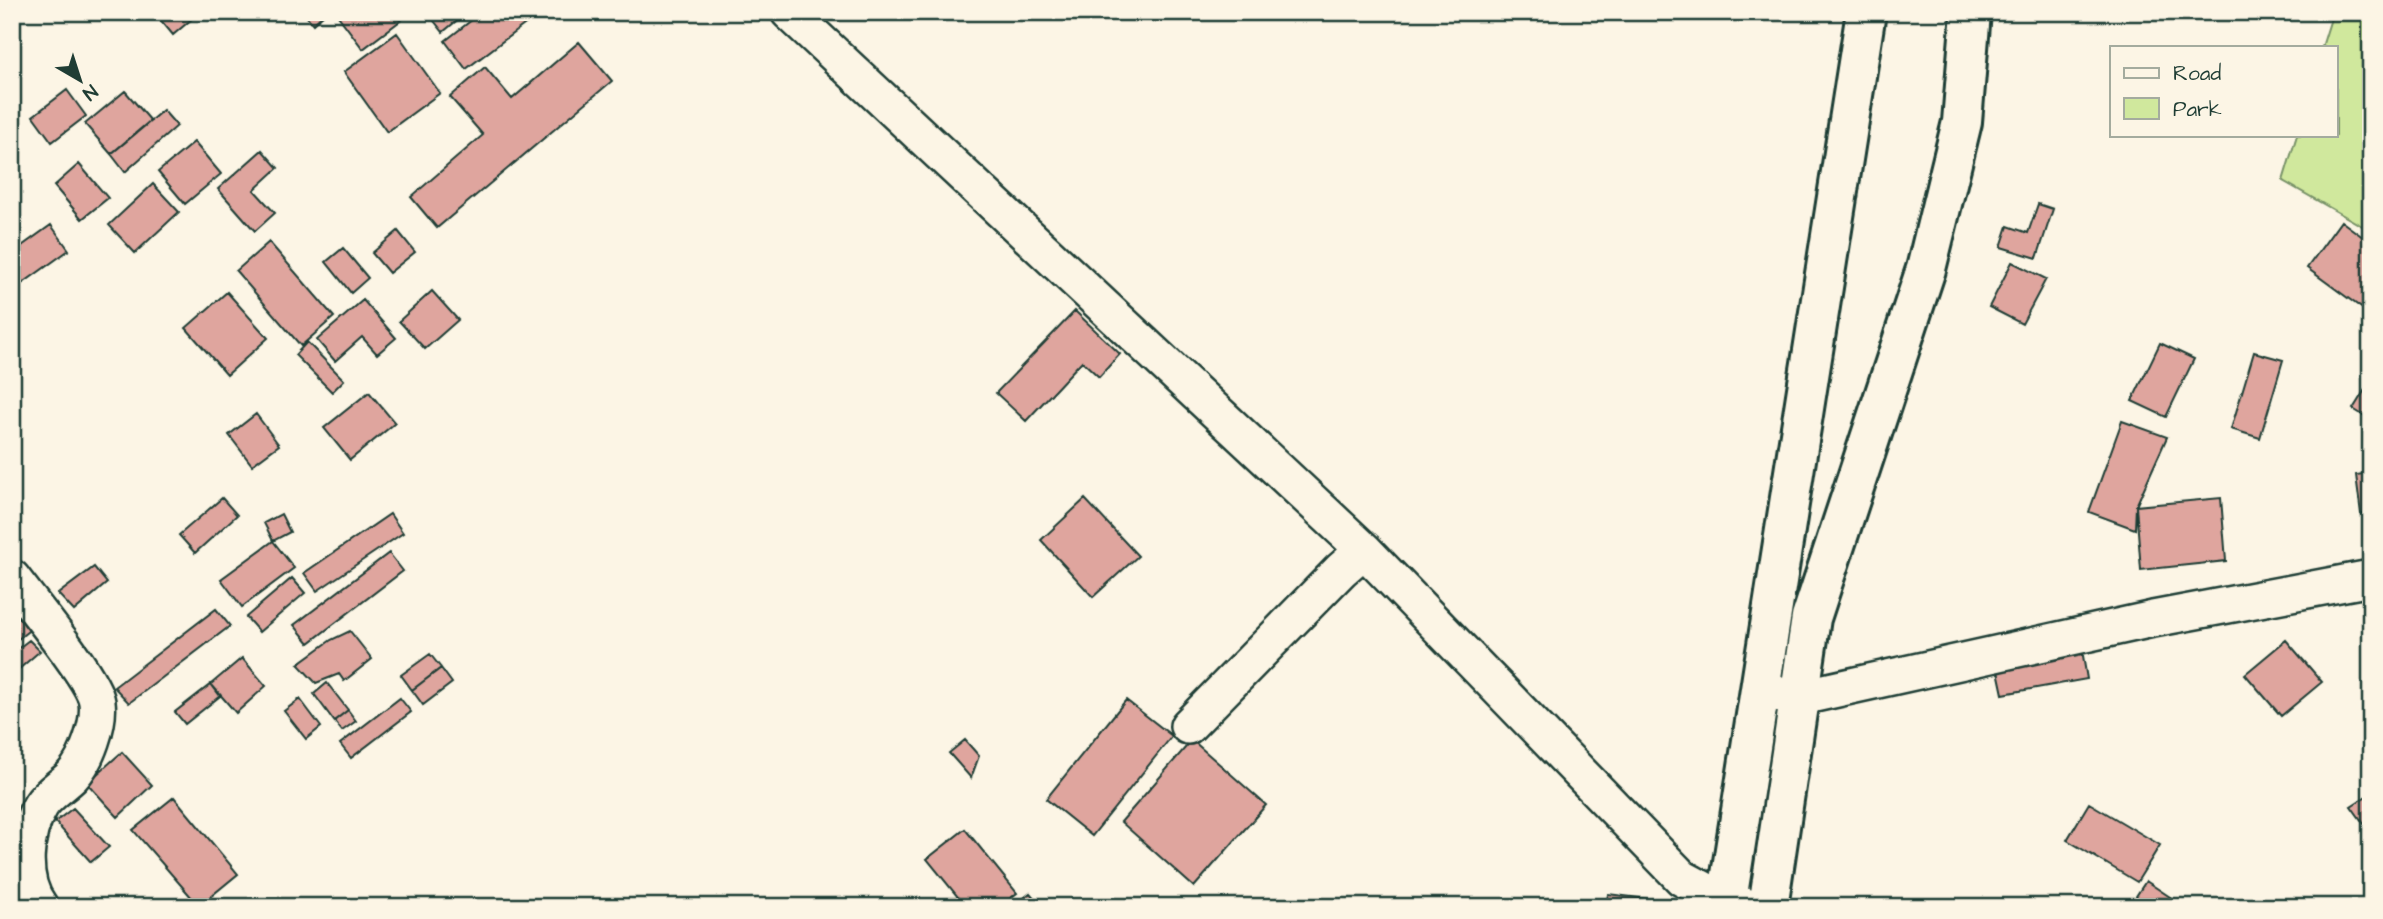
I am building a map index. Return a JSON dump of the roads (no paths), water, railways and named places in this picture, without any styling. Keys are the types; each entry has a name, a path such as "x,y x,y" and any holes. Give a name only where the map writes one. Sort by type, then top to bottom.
{"highway":[{"path":"1734,905 1758,690 1774,611 1867,12"},
{"path":"1768,907 1811,618 1926,270 1962,122 1971,12"}],"street":[{"path":"789,12 1364,550 1682,878 1734,905"},
{"path":"1188,726 1364,550"},
{"path":"12,578 72,658 97,698 99,724 75,773 41,805 26,847 29,892 40,907"},
{"path":"1758,690 1797,698 2153,619 2365,588"}]}
